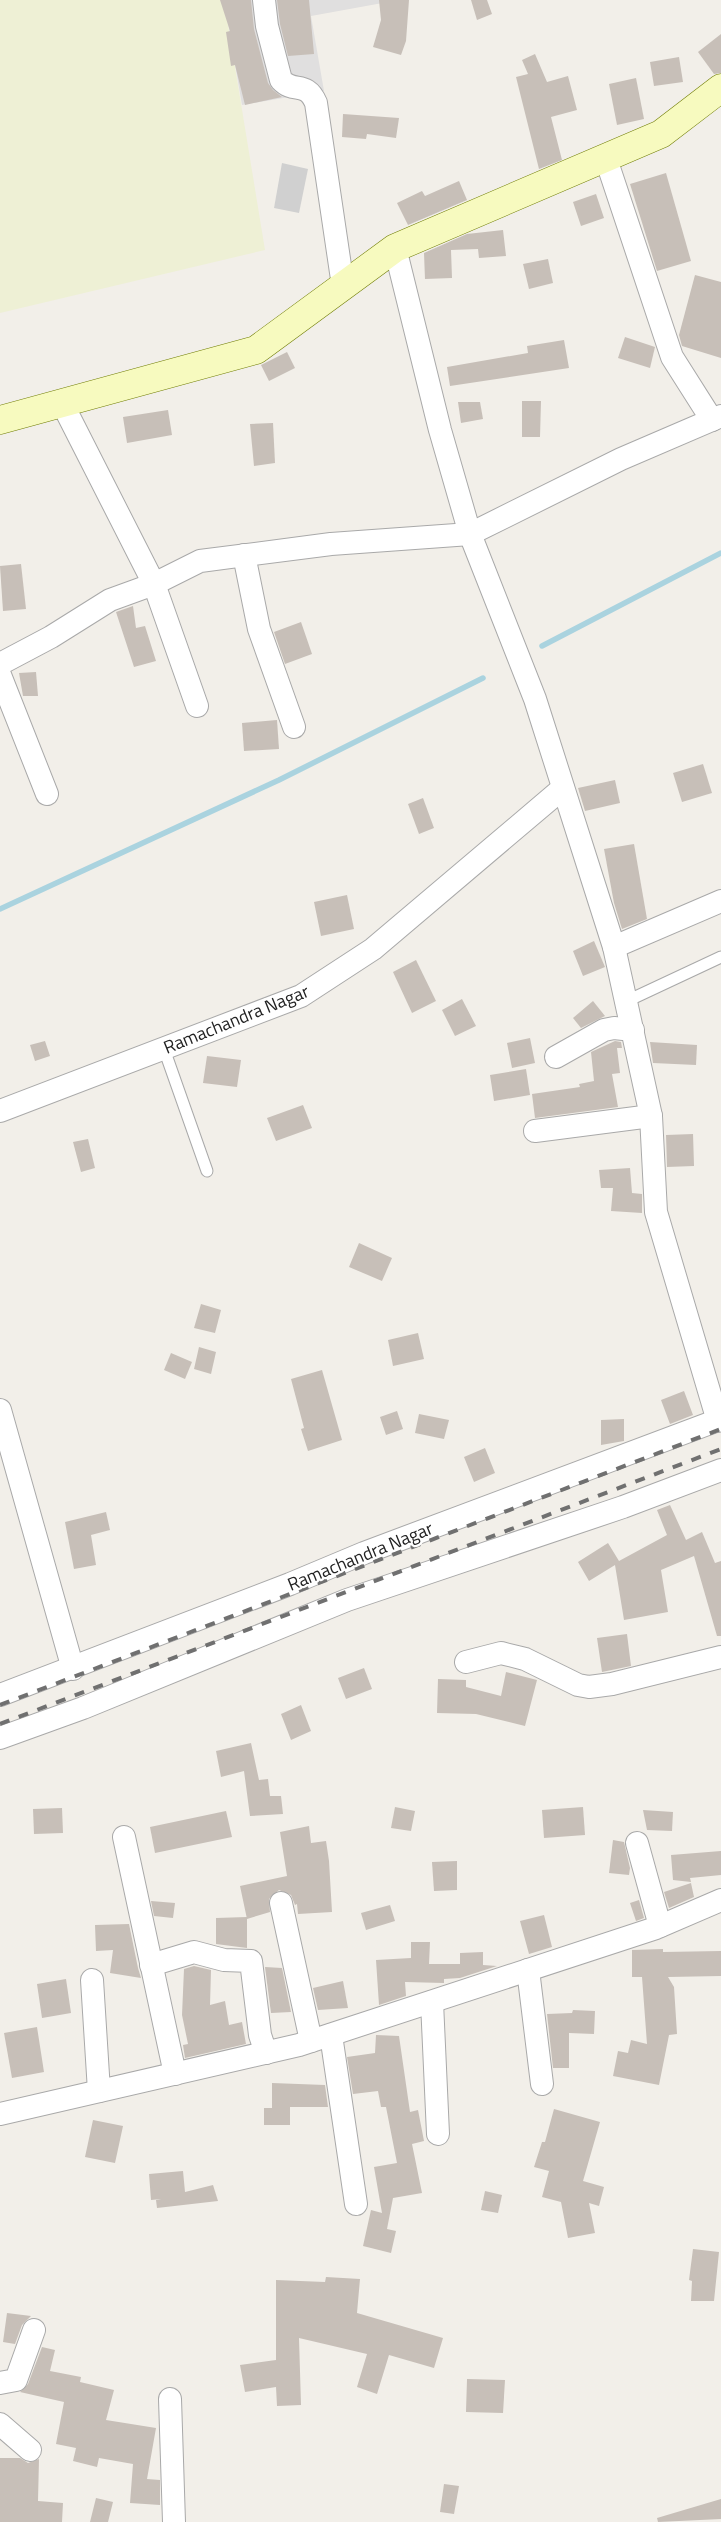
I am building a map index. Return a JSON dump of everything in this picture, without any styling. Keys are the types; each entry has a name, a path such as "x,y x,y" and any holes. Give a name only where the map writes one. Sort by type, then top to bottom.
{"street":[{"path":"264,0 267,26 281,80 286,85 305,88 312,93 316,103 343,286"},
{"path":"0,420 256,350 395,248 661,134 721,88"},
{"path":"0,664 52,637 110,600 154,584 200,561 331,544 470,534 620,460 716,418 672,357 606,159"},
{"path":"395,248 440,430 470,534 535,699 614,947 651,1116 656,1212 719,1420"},
{"path":"62,403 154,584 197,706"},
{"path":"244,555 259,629 294,727"},
{"path":"0,675 47,794"},
{"name":"Ramachandra Nagar","path":"0,1111 300,996 373,949 563,788"},
{"path":"614,947 721,902"},
{"path":"556,1056 604,1030 614,1028 633,1030"},
{"path":"535,1131 651,1116"},
{"path":"0,1410 73,1668"},
{"name":"Ramachandra Nagar","path":"0,1696 364,1553 719,1420"},
{"path":"0,1738 83,1708 347,1600 623,1506 721,1470"},
{"path":"466,1662 501,1652 525,1659 578,1685 589,1687 612,1684 721,1657"},
{"path":"124,1837 175,2074"},
{"path":"638,1843 660,1926"},
{"path":"0,2114 266,2053 321,2038 660,1926 721,1900"},
{"path":"282,1902 321,2038 356,2204"},
{"path":"152,1965 194,1952 224,1960 251,1961 260,2035 266,2053"},
{"path":"528,1970 542,2084"},
{"path":"92,1980 99,2091"},
{"path":"432,2002 438,2134"},
{"path":"0,2383 16,2380 34,2330"},
{"path":"170,2400 174,2522"},
{"path":"0,2424 30,2450"}],"lane":[{"path":"627,1001 721,958"},
{"path":"164,1049 207,1172"}],"shaded area":[{"path":"224,0 399,0 311,16 324,91 242,105"},
{"path":"282,163 308,169 299,213 274,208"}],"green space":[{"path":"0,0 224,0 265,250 0,313"}],"building":[{"path":"220,0 251,0 254,29 268,83 282,97 245,105 235,65 231,66 226,32 230,31"},
{"path":"277,0 309,0 314,54 288,56 280,24"},
{"path":"379,0 409,0 406,41 401,55 373,47 381,20"},
{"path":"471,0 487,0 492,14 477,20"},
{"path":"721,34 721,73 714,74 698,52"},
{"path":"535,54 547,82 568,76 577,110 551,117 562,160 539,169 516,77 528,74 522,60"},
{"path":"679,57 683,82 654,86 650,62"},
{"path":"636,78 644,119 617,125 609,84"},
{"path":"343,114 399,118 396,138 367,134 366,139 342,137"},
{"path":"666,173 691,261 657,271 630,184"},
{"path":"459,181 467,200 408,225 397,203 422,191 425,196"},
{"path":"596,194 604,218 581,226 573,202"},
{"path":"503,230 506,256 479,258 478,249 451,250 452,278 425,279 424,253 467,234"},
{"path":"548,259 553,283 529,289 523,264"},
{"path":"695,275 721,282 721,358 682,346 679,335"},
{"path":"625,337 655,347 650,368 618,358"},
{"path":"564,340 569,368 450,386 447,367 528,353 527,346"},
{"path":"287,352 295,368 269,381 261,365"},
{"path":"522,401 541,401 540,437 522,437"},
{"path":"458,402 480,402 483,419 461,423"},
{"path":"168,410 172,435 127,443 123,417"},
{"path":"273,423 275,463 254,466 250,424"},
{"path":"21,564 26,609 3,611 0,566"},
{"path":"133,606 136,628 145,626 156,661 134,667 116,612"},
{"path":"301,622 312,654 285,664 274,632"},
{"path":"36,672 38,696 23,696 19,673"},
{"path":"277,720 279,749 244,751 242,723"},
{"path":"703,764 712,793 682,802 673,773"},
{"path":"615,780 620,803 585,811 578,788"},
{"path":"423,798 434,828 419,834 408,804"},
{"path":"634,844 647,919 622,929 614,903 604,849"},
{"path":"347,895 354,929 321,936 314,902"},
{"path":"594,941 605,967 583,976 573,951"},
{"path":"416,960 436,1001 412,1013 393,972"},
{"path":"462,999 476,1026 455,1036 442,1010"},
{"path":"593,1001 605,1016 581,1028 573,1018"},
{"path":"530,1038 535,1063 512,1068 507,1043"},
{"path":"45,1041 50,1056 35,1061 30,1045"},
{"path":"615,1041 621,1042 622,1048 617,1048 620,1073 612,1074 618,1107 535,1118 532,1094 580,1087 579,1084 594,1081 591,1052"},
{"path":"650,1042 697,1045 696,1065 653,1063"},
{"path":"207,1056 241,1060 237,1087 203,1083"},
{"path":"526,1069 530,1095 494,1101 490,1075"},
{"path":"303,1105 312,1128 276,1141 267,1118"},
{"path":"693,1134 694,1166 667,1167 666,1135"},
{"path":"88,1139 95,1168 81,1172 73,1142"},
{"path":"630,1168 632,1193 642,1194 642,1213 611,1211 613,1188 601,1188 599,1170"},
{"path":"359,1243 392,1258 382,1281 349,1267"},
{"path":"201,1304 221,1310 215,1333 194,1328"},
{"path":"418,1333 424,1359 393,1366 388,1340"},
{"path":"199,1347 216,1352 211,1374 194,1369"},
{"path":"171,1353 192,1362 185,1379 164,1370"},
{"path":"322,1370 342,1440 308,1451 301,1429 304,1428 291,1379"},
{"path":"684,1391 693,1415 670,1424 661,1400"},
{"path":"397,1411 403,1429 386,1435 380,1417"},
{"path":"419,1414 449,1420 444,1439 415,1433"},
{"path":"624,1419 624,1441 601,1445 601,1420"},
{"path":"485,1448 495,1473 474,1482 464,1457"},
{"path":"670,1505 686,1540 702,1532 715,1563 721,1561 721,1636 717,1636 694,1556 661,1570 668,1612 624,1620 615,1565 589,1581 578,1562 608,1543 619,1561 667,1535 657,1510"},
{"path":"106,1512 110,1530 91,1535 96,1565 74,1569 65,1522"},
{"path":"627,1634 631,1666 602,1672 597,1638"},
{"path":"364,1668 372,1689 346,1699 338,1678"},
{"path":"506,1672 537,1680 525,1726 476,1714 437,1713 438,1679 466,1680 466,1687 501,1696"},
{"path":"301,1705 311,1731 291,1740 281,1714"},
{"path":"251,1743 259,1780 268,1779 270,1796 281,1796 283,1814 250,1816 244,1771 221,1777 216,1751"},
{"path":"395,1807 415,1811 411,1831 391,1828"},
{"path":"583,1807 585,1835 544,1838 542,1810"},
{"path":"62,1808 63,1833 34,1834 33,1809"},
{"path":"643,1810 673,1812 672,1831 647,1830"},
{"path":"226,1811 232,1837 155,1853 150,1827"},
{"path":"309,1826 311,1843 326,1841 332,1912 298,1914 297,1904 295,1905 291,1895 279,1890 269,1899 270,1912 247,1919 240,1886 287,1876 280,1832"},
{"path":"613,1840 624,1842 630,1868 629,1875 609,1873"},
{"path":"721,1851 721,1875 690,1878 691,1882 673,1880 671,1855"},
{"path":"457,1861 457,1890 434,1891 432,1862"},
{"path":"691,1883 694,1897 669,1908 664,1892"},
{"path":"639,1900 644,1918 636,1921 630,1903"},
{"path":"151,1901 175,1903 173,1918 154,1916"},
{"path":"390,1905 395,1921 366,1930 361,1913"},
{"path":"544,1915 552,1947 529,1954 520,1921"},
{"path":"247,1917 247,1948 216,1944 216,1918"},
{"path":"129,1924 141,1978 110,1973 113,1950 96,1951 95,1925"},
{"path":"411,1942 430,1942 429,1964 460,1964 460,1953 483,1952 483,1965 497,1966 460,1978 444,1979 444,1983 405,1982 406,1996 379,2005 376,1960 411,1958"},
{"path":"663,1949 663,1952 721,1951 721,1976 668,1977 674,1987 677,2034 669,2035 659,2085 613,2076 618,2051 628,2053 631,2040 647,2044 642,1977 632,1977 632,1950"},
{"path":"194,1966 211,1970 210,2005 225,2001 229,2025 242,2022 246,2044 185,2058 183,2045 188,2044 182,2015 184,1969"},
{"path":"265,1967 282,1968 291,2012 271,2013"},
{"path":"66,1979 71,2013 42,2018 37,1984"},
{"path":"343,1981 348,2008 318,2010 313,1988"},
{"path":"573,2010 595,2011 594,2034 569,2033 569,2068 553,2068 547,2014 572,2013"},
{"path":"37,2027 44,2072 12,2078 4,2033"},
{"path":"376,2035 399,2036 410,2112 418,2110 424,2141 412,2144 422,2193 393,2198 387,2229 396,2231 391,2253 363,2246 371,2210 382,2213 374,2167 397,2163 386,2107 381,2107 378,2091 353,2094 347,2057 375,2053"},
{"path":"272,2083 325,2085 328,2107 290,2107 290,2125 264,2125 264,2108 272,2108"},
{"path":"554,2109 600,2122 583,2181 604,2187 599,2206 589,2203 595,2233 568,2238 561,2202 542,2197 549,2171 534,2167 542,2142 545,2142"},
{"path":"93,2120 123,2126 115,2163 85,2157"},
{"path":"183,2171 185,2192 213,2185 218,2201 157,2208 156,2200 161,2199 151,2200 149,2174"},
{"path":"485,2191 502,2195 498,2213 481,2210"},
{"path":"693,2249 719,2252 714,2301 691,2301 692,2281 689,2280"},
{"path":"326,2277 360,2279 357,2313 443,2338 434,2368 389,2355 377,2394 357,2387 367,2354 299,2338 301,2405 277,2406 276,2387 245,2392 240,2365 276,2360 276,2280 325,2282"},
{"path":"7,2313 31,2316 22,2325 15,2344 3,2342"},
{"path":"42,2347 55,2350 50,2371 81,2377 80,2382 114,2390 106,2420 156,2428 147,2479 160,2480 160,2505 130,2503 133,2464 99,2458 97,2467 73,2461 76,2448 56,2444 64,2402 20,2392 28,2384"},
{"path":"467,2379 505,2380 503,2413 466,2412"},
{"path":"0,2458 20,2458 28,2463 39,2459 38,2501 63,2503 62,2522 0,2522"},
{"path":"444,2484 459,2486 454,2514 440,2512"},
{"path":"96,2498 113,2502 108,2522 90,2522"},
{"path":"721,2499 721,2519 658,2522 657,2518"}],"waterway":[{"path":"542,646 721,553"},
{"path":"0,909 279,780 483,678"}],"railway":[{"path":"0,1705 721,1429"},
{"path":"0,1724 721,1449"}]}
